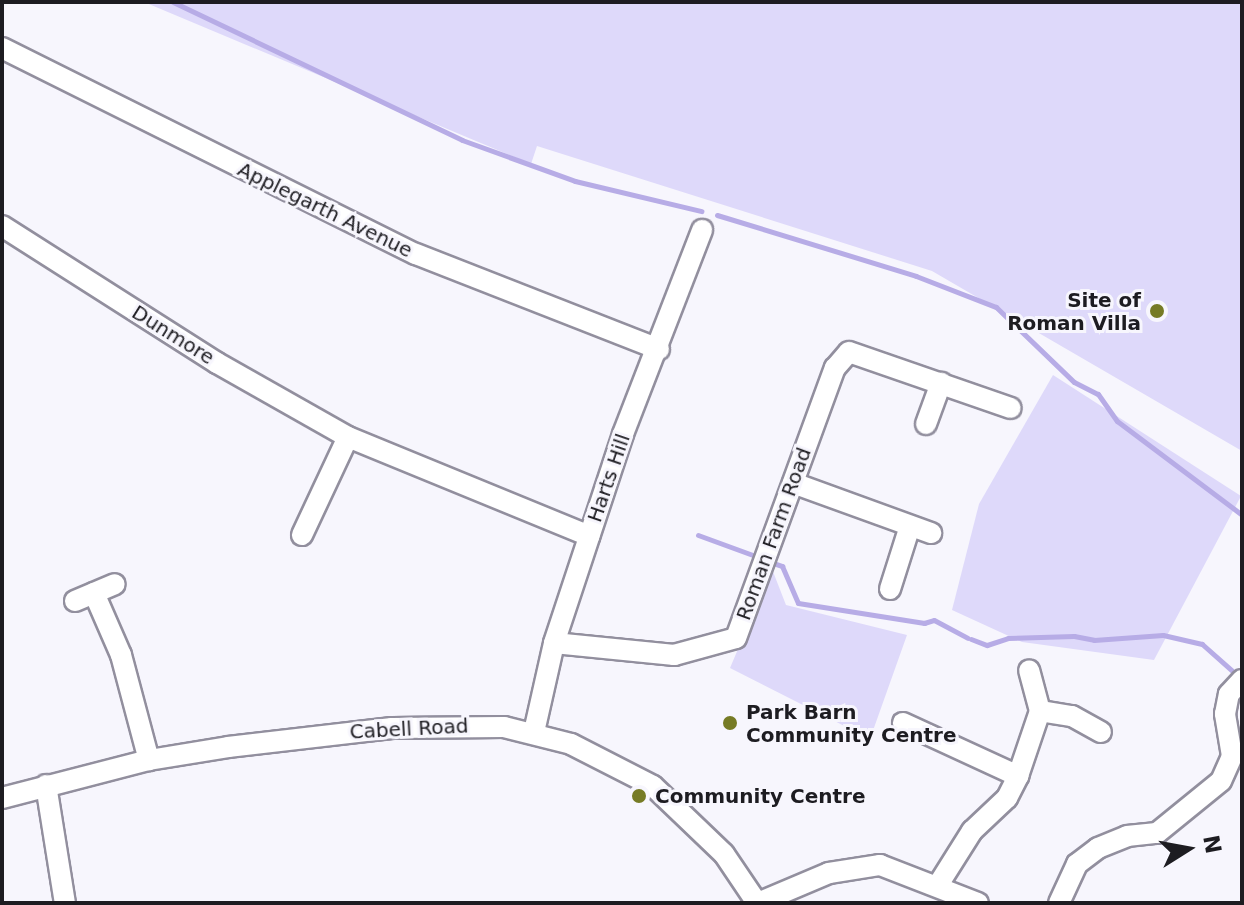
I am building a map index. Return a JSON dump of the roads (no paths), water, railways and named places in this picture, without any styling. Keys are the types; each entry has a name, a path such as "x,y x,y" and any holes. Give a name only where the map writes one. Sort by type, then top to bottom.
{"street":[{"name":"Applegarth Avenue","path":"2,48 416,254 659,349"},
{"name":"Dunmore","path":"2,226 217,363 348,437 589,536"},
{"name":"Harts Hill","path":"534,732 554,643 589,536 702,230"},
{"name":"Roman Farm Road","path":"554,643 674,655 736,638 835,368 849,352 1011,408"},
{"path":"926,424 941,383"},
{"path":"302,540 348,437"},
{"path":"793,483 931,533"},
{"path":"890,589 910,526"},
{"path":"115,584 85,597 121,655 149,760"},
{"path":"938,885 972,831 1007,798 1018,776 1040,711 1029,670"},
{"path":"1059,903 1077,864 1098,848 1127,836 1157,833 1221,781 1232,756 1225,714 1236,687"},
{"path":"1040,711 1072,716 1101,732"},
{"path":"903,723 1018,776"},
{"name":"Cabell Road","path":"2,798 149,760 392,728 473,725 534,732 607,759 653,786 708,836 758,903"},
{"path":"46,785 65,903"},
{"path":"758,903 852,868 880,865 978,903"}],"waterway":[{"path":"173,2 462,140 575,181 701,211"},
{"path":"717,215 916,276 996,307 1074,382 1098,394 1117,421 1242,515"},
{"path":"698,535 761,558"},
{"path":"770,562 782,566 798,603 924,623 934,620 968,638"},
{"path":"971,639 987,645 1008,638 1074,636 1094,640 1163,635 1202,644 1238,676"}],"place":[{"name":"Site of Roman Villa","path":"1157,311"},
{"name":"Park Barn Community Centre","path":"730,723"},
{"name":"Community Centre","path":"639,796"}]}
